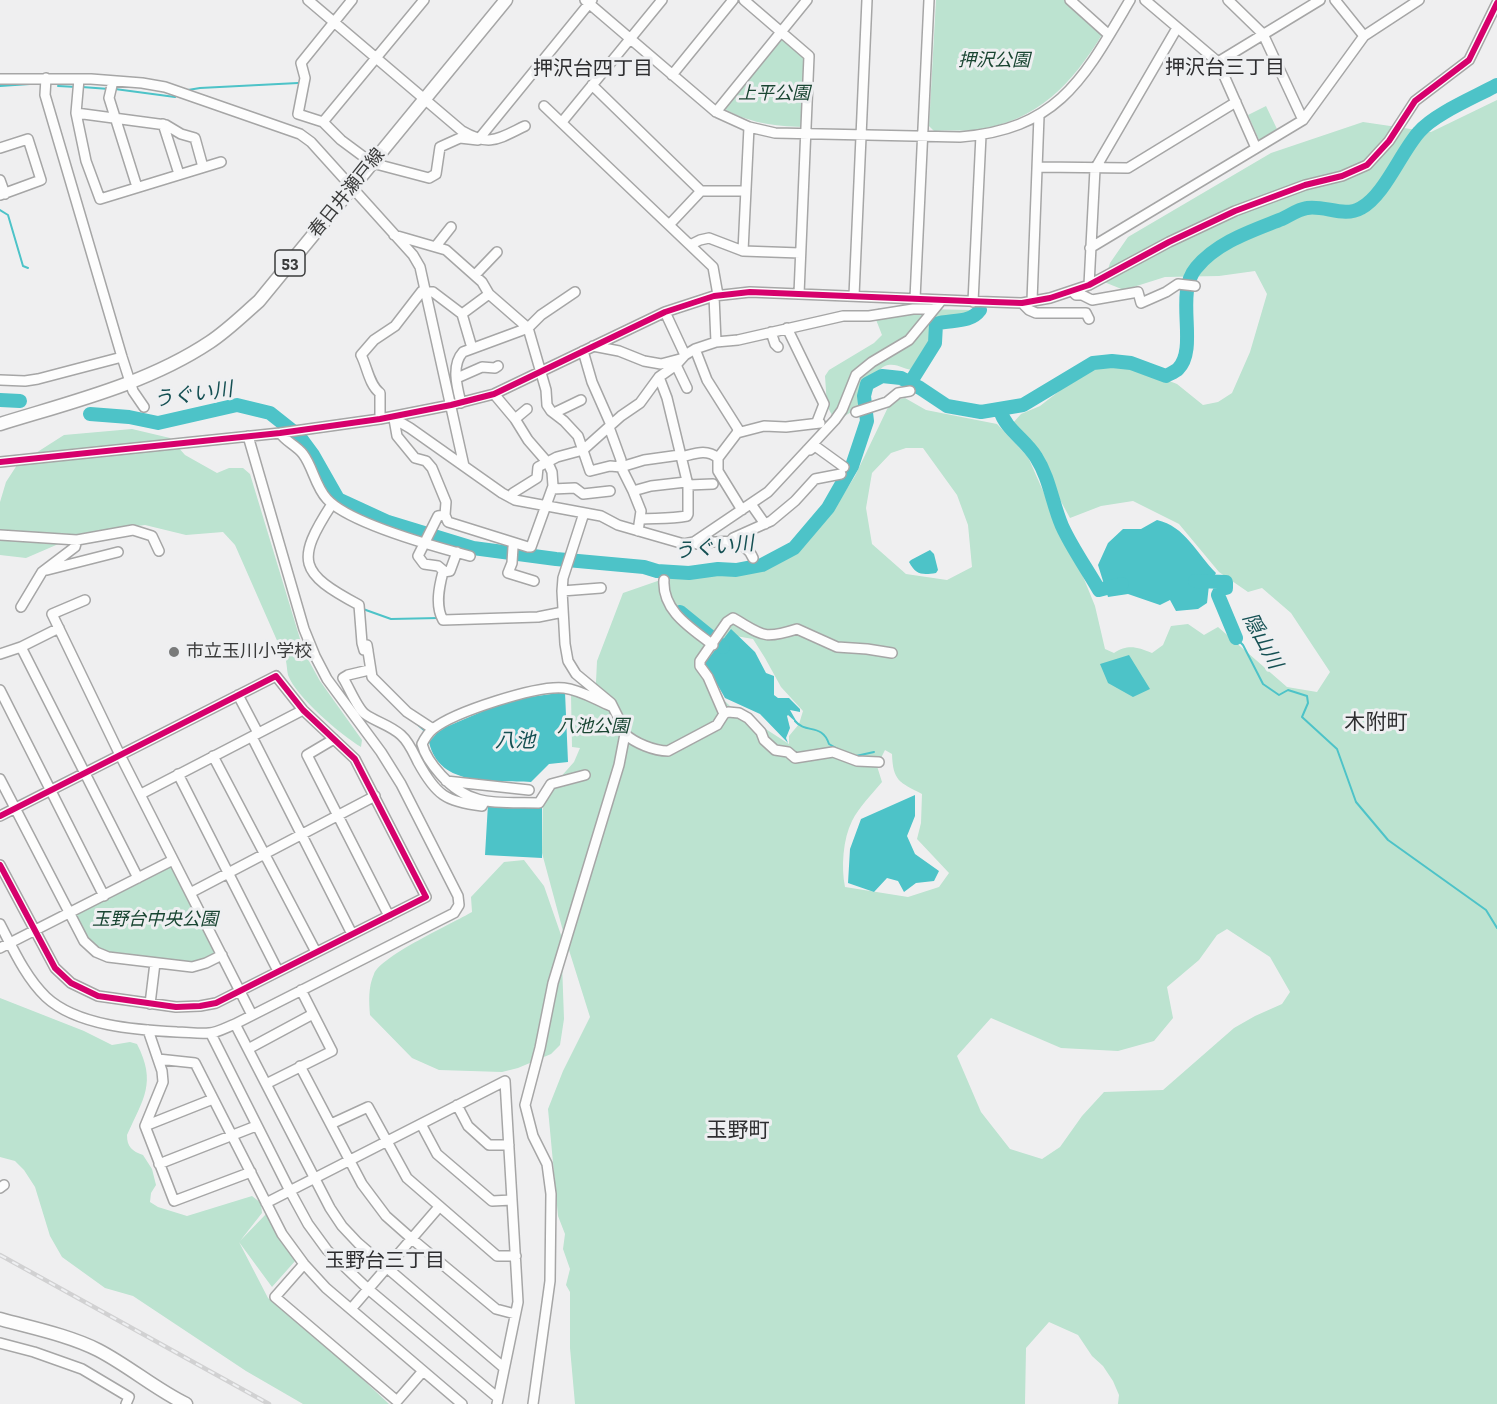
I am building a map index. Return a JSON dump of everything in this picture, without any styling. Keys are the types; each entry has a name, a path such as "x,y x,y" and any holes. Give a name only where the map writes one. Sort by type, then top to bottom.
{"main road":[{"name":"春日井瀬戸線","path":"0,424 130,383 182,359 235,323 259,301 506,0"},
{"path":"0,1318 81,1342 100,1351 167,1395 186,1404"}],"street":[{"path":"308,0 462,131 478,140"},
{"path":"352,0 301,63 305,78 298,114 324,122 341,140 372,163 429,178 436,174 440,147 460,138 496,140 525,126"},
{"path":"324,122 424,0"},
{"path":"562,122 662,0"},
{"path":"672,75 733,0"},
{"path":"744,0 809,56 799,294"},
{"path":"716,112 807,0"},
{"path":"854,296 867,0"},
{"path":"915,299 928,0"},
{"path":"1070,0 1109,35"},
{"path":"478,140 589,1 716,112 749,127 775,133 922,137 981,135 1039,116 1062,99 1078,82 1130,0"},
{"path":"1145,0 1218,62 1256,148"},
{"path":"1228,0 1263,34 1303,120"},
{"path":"1218,62 1320,0"},
{"path":"1335,0 1364,36"},
{"path":"1090,248 1303,120 1364,36 1419,0"},
{"path":"0,462 280,433 392,418 456,404 494,394 664,312 716,296 750,292 973,302 1027,302 1050,298 1089,285 1169,242 1235,211 1305,185 1342,176 1367,165 1389,141 1415,101 1469,60 1497,3"},
{"path":"1089,285 1095,169 1177,28"},
{"path":"46,78 45,95 122,357 130,383 144,407"},
{"path":"0,79 46,78 112,81 165,87 300,134 311,142 413,255 420,267 456,404 464,466"},
{"path":"79,80 76,113 86,161 100,199 221,162"},
{"path":"112,81 109,98 137,188"},
{"path":"592,85 701,191 745,191"},
{"path":"1038,167 1128,168 1236,102"},
{"path":"544,106 713,267 716,296 716,342"},
{"path":"76,113 163,124 180,134 195,138 203,167"},
{"path":"1039,116 1038,167 1027,302 1029,310 1036,313 1086,313 1089,319"},
{"path":"163,124 179,174"},
{"path":"742,251 749,127"},
{"path":"973,302 981,135"},
{"path":"0,148 28,139 41,180 2,195 0,180"},
{"path":"669,225 701,191"},
{"path":"436,246 451,227"},
{"path":"394,234 446,250 482,282 489,294 528,328 546,390 547,405 578,436 590,471 702,451 718,458"},
{"path":"690,245 710,238 742,251 800,254"},
{"path":"475,275 497,252"},
{"path":"1072,291 1076,295 1092,300 1138,292 1141,303 1178,284 1195,286"},
{"path":"380,419 380,393 375,390 361,355 374,340 395,326 422,291 433,292 462,314 472,348"},
{"path":"456,404 459,357 472,348 528,328 541,315 575,292"},
{"path":"462,314 489,294"},
{"path":"392,418 511,498 601,516 618,525 684,544 694,542 746,507 779,481 842,410 856,375 872,362 909,340 941,301"},
{"path":"511,498 513,493 537,478 538,467 583,450 640,403 659,377 695,349 716,342 738,340 843,315 869,316 913,309 934,309"},
{"path":"664,312 681,360 687,388"},
{"path":"787,328 824,404 817,422"},
{"path":"771,332 778,347"},
{"path":"593,346 619,351 644,361 661,364 681,360"},
{"path":"695,349 707,380 736,426 737,433"},
{"path":"583,351 592,382 610,426 621,467 633,490 640,511 638,531"},
{"path":"0,380 31,380 122,357"},
{"path":"457,378 482,367 495,368 498,366"},
{"path":"640,519 666,519 688,514 687,483 667,398 659,377"},
{"path":"856,412 887,402 898,393 910,391"},
{"path":"392,418 397,436 415,458 426,460 432,468 446,502 445,515 451,523 530,547 552,489 552,472 548,463 494,394"},
{"path":"554,414 581,400"},
{"path":"515,419 527,409"},
{"path":"765,524 746,507 718,471 718,458 737,433 764,426 786,427 817,422 828,426"},
{"path":"280,433 303,454 324,496 332,504 357,519 470,556"},
{"path":"248,436 304,629 327,679 359,716 401,735 411,747 432,786 445,797 459,803 482,806 483,801"},
{"path":"731,541 765,524 795,501 814,479 842,470 815,446 807,450"},
{"path":"633,490 687,483 713,484"},
{"path":"552,489 575,488 583,494 610,491"},
{"path":"587,494 585,513 567,564 562,591 565,644 568,661 576,674 612,703 625,734 630,739 660,751 668,751 717,725 724,714 740,713 748,718 761,732 764,740 775,750 788,752 795,758 833,752 857,761 879,762"},
{"path":"332,504 310,542 307,558 311,569 325,585 359,605 362,643 364,650 367,646 369,670 372,677 407,712 433,729"},
{"path":"445,515 438,516 418,556 424,564 438,566 444,571 437,603 441,609 440,617 443,620 538,617 563,612"},
{"path":"0,535 77,540 133,530 152,536 159,550"},
{"path":"21,608 42,572 75,547 77,540"},
{"path":"694,542 697,544 731,541 743,544 753,558"},
{"path":"513,548 512,563 508,573 534,582"},
{"path":"42,572 118,552"},
{"path":"443,572 450,571 457,552"},
{"path":"664,580 671,609 683,622 713,645"},
{"path":"562,591 601,588"},
{"path":"85,600 52,614 120,755 252,1015"},
{"path":"724,714 708,677 700,666 700,661 727,622 733,618 764,636 797,629 837,647 892,653"},
{"path":"0,654 21,647 59,628"},
{"path":"21,647 138,878"},
{"path":"0,924 32,981 46,998 61,1009 98,1022 148,1030 211,1034 454,913 459,905 458,896 401,784 359,716 343,678 369,670"},
{"path":"0,816 276,676 303,710 355,759 426,897 216,1003 176,1007 98,996 71,982 55,968 0,865"},
{"path":"585,775 550,784 539,803 483,801 460,793 446,781 432,765 422,744 433,729 452,718 510,697 549,689 563,688 580,692 614,707"},
{"path":"0,690 104,896"},
{"path":"238,695 301,835 352,934"},
{"path":"141,794 303,710"},
{"path":"533,1404 550,1281 551,1194 547,1164 533,1136 525,1105 540,1048 553,983 619,765 625,734"},
{"path":"334,739 307,755 389,916"},
{"path":"213,756 316,952"},
{"path":"178,774 278,971"},
{"path":"0,779 84,941 96,951 108,957 192,967 222,955"},
{"path":"446,781 529,789"},
{"path":"190,893 375,796"},
{"path":"0,948 173,860"},
{"path":"150,1004 155,963"},
{"path":"266,1084 332,1050 301,990"},
{"path":"248,1049 313,1014"},
{"path":"235,1024 314,1178 342,1227 386,1268 503,1367"},
{"path":"148,1030 163,1082 145,1126 174,1201 251,1172"},
{"path":"211,1034 290,1191 308,1224 327,1250 368,1289 497,1401"},
{"path":"158,1059 195,1063 282,1234 303,1264 326,1288 462,1404"},
{"path":"300,1066 373,1201 412,1239 496,1309 515,1314"},
{"path":"266,1203 505,1081 518,1302 497,1401"},
{"path":"145,1126 213,1099"},
{"path":"457,1105 468,1126 489,1145 509,1145"},
{"path":"331,1124 368,1107 407,1178 497,1256 516,1256"},
{"path":"421,1124 438,1154 492,1201 512,1200"},
{"path":"159,1164 256,1126"},
{"path":"351,1310 439,1207"},
{"path":"303,1264 275,1297 397,1401 423,1371"},
{"path":"0,1343 82,1369 129,1397 126,1404"}],"green space":[{"name":"押沢公園","path":"936,0 1064,0 1103,33 1066,84 1035,109 1018,118 976,130 934,131 929,126"},
{"name":"上平公園","path":"780,38 783,38 806,58 803,127 762,123 723,108"},
{"name":"八池公園","path":"1497,100 1497,1404 1118,1404 1119,1395 1113,1381 1078,1335 1049,1322 1026,1348 1025,1404 575,1404 570,1348 570,1292 566,1285 570,1269 563,1249 565,1234 558,1216 548,1109 563,1071 590,1017 542,853 543,797 574,762 580,748 572,747 571,695 595,703 597,661 623,593 672,576 731,574 774,564 812,534 841,498 855,476 891,401 905,398 926,410 997,424 1028,457 1095,606 1105,649 1114,653 1133,647 1152,653 1163,645 1171,626 1188,624 1204,635 1218,627 1287,687 1317,692 1330,672 1291,613 1262,588 1248,592 1219,572 1179,524 1133,501 1101,506 1070,518 1053,487 1041,455 1012,424 1021,414 1040,406 1085,371 1103,365 1128,365 1177,384 1203,405 1218,402 1232,393 1250,352 1267,294 1255,271 1219,276 1165,277 1124,290 1104,282 1110,263 1128,237 1271,153 1363,122 1431,132","holes":["906,448 923,448 957,495 968,525 972,567 947,580 906,574 872,544 866,508 872,473 891,453","730,635 753,639 781,687 803,711 799,724 789,736 789,744 730,706 709,686 701,662 712,645","885,750 892,754 894,770 899,780 922,794 921,823 917,839 949,873 939,887 908,897 845,887 843,862 847,836 858,811 882,782 877,766","1227,929 1270,957 1290,992 1282,1004 1234,1028 1163,1090 1104,1092 1082,1116 1060,1147 1042,1159 1010,1149 981,1112 957,1056 991,1018 1061,1048 1118,1051 1154,1041 1173,1018 1167,987 1199,960 1217,935"]},
{"path":"1266,106 1277,129 1259,140 1248,115"},
{"path":"879,308 971,310 972,315 970,318 941,327 916,370 895,365 884,366 864,402 840,419 833,417 827,406 825,376 829,370 874,343 882,335 873,312"},
{"path":"132,429 170,438 185,455 217,473 229,468 243,468 250,474 304,652 320,681 362,740 361,747 320,715 293,684 288,675 286,661 235,545 223,532 186,535 145,525 84,533 26,558 0,555 0,502 6,482 17,465 64,435"},
{"path":"524,860 544,886 561,935 564,1019 560,1045 551,1054 502,1072 439,1070 412,1058 370,1015 370,989 374,974 379,967 403,949 472,912 471,897 504,862"},
{"name":"玉野台中央公園","path":"169,866 173,867 217,952 216,955 193,964 112,954 89,940 75,917 76,914"},
{"path":"0,998 84,1031 112,1045 130,1042 137,1044 143,1058 147,1080 142,1101 127,1139 131,1148 143,1155 152,1169 156,1185 151,1193 150,1202 158,1207 187,1216 252,1196 261,1203 262,1213 240,1241 266,1214 296,1260 272,1287 239,1242 268,1298 389,1404 303,1404 246,1371 133,1296 105,1288 62,1257 50,1236 35,1187 15,1161 0,1157"}],"water":[{"path":"1157,520 1167,523 1183,534 1216,573 1209,585 1207,603 1198,609 1176,611 1170,600 1160,605 1128,594 1108,597 1098,565 1108,543 1123,529 1141,529"},
{"path":"930,550 934,554 938,570 931,574 917,572 909,562"},
{"path":"731,629 755,652 766,673 774,676 774,695 778,698 789,698 800,709 800,712 790,710 798,724 787,716 790,728 786,738 788,743 760,714 725,698 705,663"},
{"path":"1129,655 1150,689 1133,697 1108,683 1100,664"},
{"name":"八池","path":"565,692 568,762 549,764 531,782 486,781 470,778 444,767 435,757 429,742 446,727 509,700"},
{"path":"915,795 915,816 907,836 915,854 939,871 934,881 916,883 904,892 898,881 887,878 874,892 848,883 850,849 861,819"},
{"path":"488,804 542,808 542,858 485,855"}],"waterway":[{"path":"188,90 298,83"},
{"path":"0,86 30,84"},
{"name":"うぐい川","path":"90,414 129,417 158,423 237,405 270,413 299,436 313,455 338,499 388,522 473,548 689,573 718,569 736,570 762,565 794,548 828,508 852,466 867,421 864,396 867,384 882,376 901,378 947,406 981,412 1023,405 1093,363 1112,361 1131,363 1166,376 1178,369 1184,360 1187,348 1187,292 1190,279 1204,259 1236,238 1307,208 1341,212 1361,208 1385,184 1412,141 1426,125 1444,112 1497,85"},
{"path":"58,86 77,87"},
{"path":"82,87 109,89"},
{"path":"115,89 175,97"},
{"path":"0,210 8,215 23,266 28,268"},
{"path":"910,383 935,343 936,324 965,319 980,310"},
{"name":"うぐい川","path":"0,400 20,401"},
{"path":"1000,410 1006,423 1032,451 1041,465 1062,526 1099,590 1122,584"},
{"name":"隠山川","path":"1195,581 1226,582 1226,588 1221,589 1218,595 1236,638"},
{"path":"363,609 391,619 439,618"},
{"path":"680,612 723,647"},
{"name":"隠山川","path":"1236,638 1243,645 1263,684 1279,695 1288,690 1307,696 1308,703 1302,717 1337,749 1356,802 1388,840 1486,910 1497,928"},
{"path":"795,721 799,725 822,733 829,744 843,752"},
{"path":"416,723 425,731"},
{"path":"856,756 874,752"}],"railway":[{"path":"0,1255 269,1404"}],"cycle path":[{"path":"0,462 280,433 380,419 451,405 494,394 665,312 714,296 750,292 1022,303 1050,298 1089,285 1169,242 1235,211 1305,185 1342,176 1367,165 1389,141 1415,101 1469,60 1497,3"},
{"path":"0,816 276,676 303,710 355,759 426,897 216,1003 176,1007 98,996 71,983 55,968 0,865"}],"place":[{"name":"市立玉川小学校","path":"174,652"}],"district":[{"name":"押沢台三丁目","path":"1225,68"},
{"name":"押沢台四丁目","path":"593,69"},
{"name":"木附町","path":"1376,723"},
{"name":"玉野町","path":"738,1131"},
{"name":"玉野台三丁目","path":"385,1261"}]}
